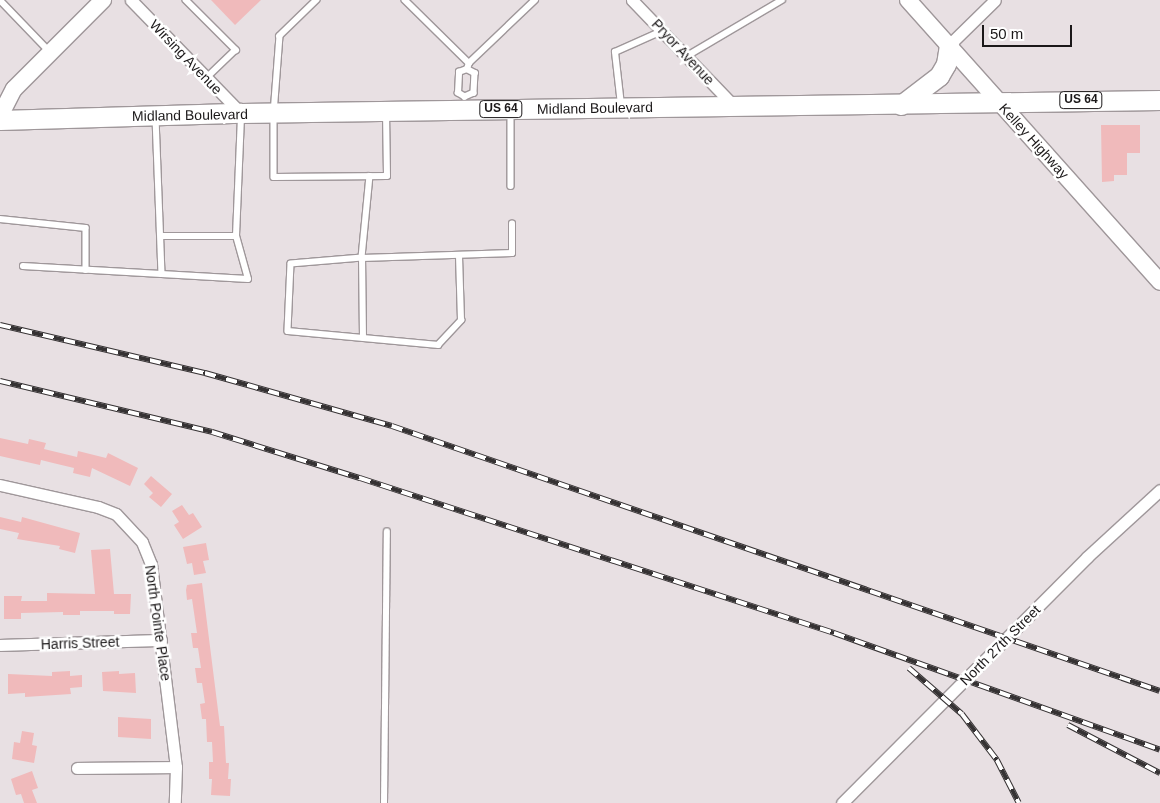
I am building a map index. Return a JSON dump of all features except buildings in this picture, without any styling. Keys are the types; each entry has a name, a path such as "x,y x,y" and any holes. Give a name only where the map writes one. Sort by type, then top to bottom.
{"main road":[{"path":"901,105 939,76 946,64 949,45"},
{"name":"Midland Boulevard","path":"0,118 386,112 464,104 511,109 733,105 1002,104 1160,100"}],"street":[{"path":"0,118 14,89 103,0"},
{"name":"Wirsing Avenue","path":"131,0 241,113"},
{"name":"Pryor Avenue","path":"632,0 733,105"},
{"name":"Kelley Highway","path":"908,0 1160,282"},
{"path":"949,45 995,0"},
{"name":"North Pointe Place","path":"0,485 98,507 116,514 142,542 151,564 161,640 176,767 175,803"},
{"name":"North 27th Street","path":"842,803 948,700 1087,557 1160,490"},
{"name":"Harris Street","path":"0,645 161,640"},
{"path":"77,768 176,767"}],"lane":[{"path":"0,0 51,53"},
{"path":"186,0 236,50 207,78"},
{"path":"317,0 280,36 274,114 274,177 387,176 386,112"},
{"path":"405,0 469,63"},
{"path":"467,69 469,63 534,0"},
{"path":"686,56 782,0"},
{"path":"622,107 614,52 662,31"},
{"path":"467,69 475,73 474,93 464,104 458,92 459,72 467,69"},
{"path":"511,109 511,186"},
{"path":"23,266 248,279 236,236 241,113"},
{"path":"156,116 162,274"},
{"path":"363,338 362,258 370,176"},
{"path":"0,219 86,228 86,270"},
{"path":"458,257 461,320 438,345 288,331 291,264 362,258 458,257 512,253 512,224"},
{"path":"161,236 236,236"},
{"path":"384,803 387,532"}],"railway":[{"path":"0,325 205,373 392,426 1160,691"},
{"path":"0,381 212,432 360,478 834,633 1160,750"},
{"path":"909,668 962,714 997,760 1019,803"},
{"path":"1068,725 1160,773"}]}
